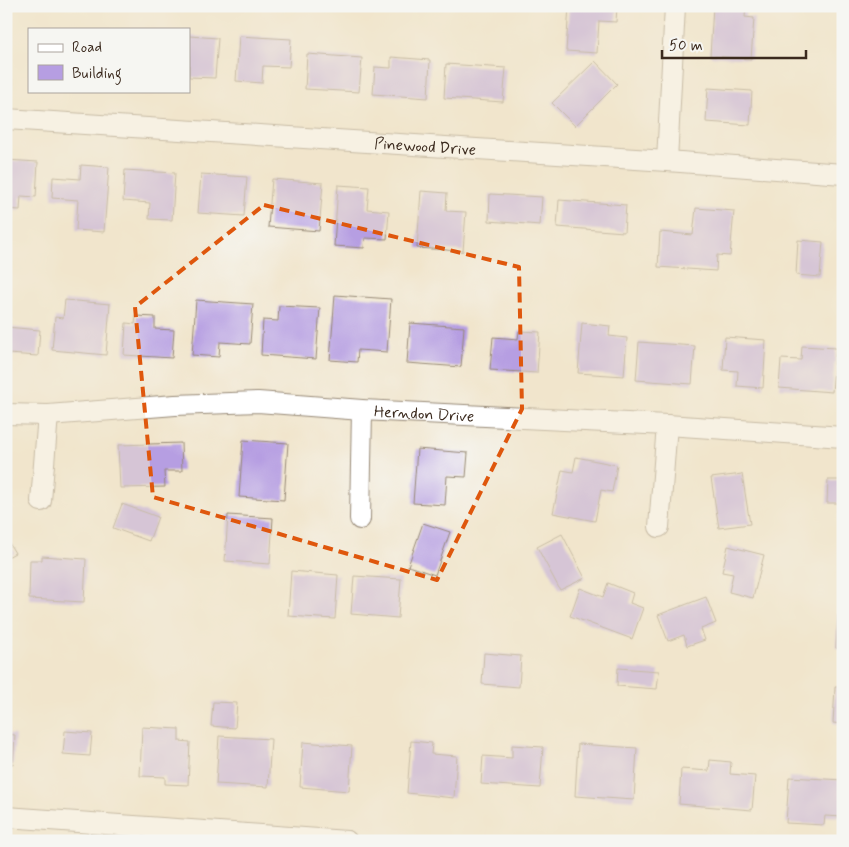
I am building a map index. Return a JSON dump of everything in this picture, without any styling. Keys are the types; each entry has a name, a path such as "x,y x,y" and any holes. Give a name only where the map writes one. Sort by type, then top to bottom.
{"street":[{"path":"666,161 675,6"},
{"name":"Pinewood Drive","path":"6,119 843,174"},
{"name":"Herndon Drive","path":"6,414 48,415 175,405 258,402 362,410 667,425 843,437"},
{"path":"360,519 362,410"},
{"path":"41,502 48,415"},
{"path":"659,527 667,425"},
{"path":"6,817 347,841"}],"highlighted area":[{"path":"264,205 519,267 522,409 437,580 153,497 135,307"}],"building":[{"path":"569,6 617,6 616,22 599,21 597,53 566,51"},
{"path":"713,6 746,6 745,17 754,18 751,59 710,56"},
{"path":"6,35 10,35 8,66 6,66"},
{"path":"190,36 218,38 215,78 190,77"},
{"path":"239,36 291,39 289,67 263,66 262,83 236,81"},
{"path":"307,54 362,58 359,92 305,89"},
{"path":"391,57 430,60 428,98 373,94 375,67 391,68"},
{"path":"595,61 617,84 575,126 552,103"},
{"path":"446,64 506,68 503,102 444,98"},
{"path":"708,88 752,91 750,125 706,122"},
{"path":"6,160 38,162 36,197 21,196 20,210 6,209"},
{"path":"81,165 109,167 104,232 76,230 78,200 52,198 53,177 80,179"},
{"path":"125,170 175,173 172,220 149,219 150,203 123,201"},
{"path":"201,174 247,177 244,216 198,213"},
{"path":"272,179 323,183 319,231 268,227"},
{"path":"338,185 369,187 367,209 389,211 387,239 365,238 364,248 334,246"},
{"path":"421,191 447,193 446,211 466,212 463,251 417,248"},
{"path":"490,194 542,197 540,225 489,221"},
{"path":"559,200 626,205 624,232 557,227"},
{"path":"696,208 734,211 730,256 717,255 716,271 658,267 660,232 693,235"},
{"path":"798,240 823,242 820,277 796,275"},
{"path":"335,295 391,299 387,352 358,350 357,362 330,360"},
{"path":"65,300 110,304 106,355 52,350 55,317 63,318"},
{"path":"196,300 253,304 250,344 220,342 219,357 192,355"},
{"path":"279,306 320,308 316,359 261,355 263,320 278,321"},
{"path":"136,316 155,317 155,329 174,330 172,358 124,355 126,323 135,324"},
{"path":"410,323 464,327 461,367 407,363"},
{"path":"582,323 610,326 609,336 627,338 624,376 578,373"},
{"path":"6,327 40,330 38,356 8,354 8,361 6,361"},
{"path":"519,331 540,332 537,373 490,370 493,337 518,339"},
{"path":"725,337 766,340 763,388 737,386 738,371 723,370"},
{"path":"639,342 695,346 692,384 636,380"},
{"path":"802,346 836,348 832,392 779,388 781,359 801,360"},
{"path":"243,440 288,443 284,500 239,497"},
{"path":"181,443 182,471 164,471 165,487 120,488 118,445"},
{"path":"417,449 468,453 466,477 447,476 445,505 413,503"},
{"path":"576,457 617,465 612,492 601,490 595,521 553,513 562,470 573,472"},
{"path":"742,474 750,524 719,528 711,478"},
{"path":"828,480 843,480 843,521 839,521 840,503 827,503"},
{"path":"122,504 158,517 149,541 113,528"},
{"path":"228,515 273,518 270,564 225,561"},
{"path":"423,523 450,532 435,575 408,566"},
{"path":"562,534 585,578 560,590 537,547"},
{"path":"6,538 15,553 6,558"},
{"path":"728,546 764,555 753,598 729,592 733,574 722,572"},
{"path":"42,556 86,559 84,602 29,599 30,560 42,560"},
{"path":"291,571 338,575 335,619 288,616"},
{"path":"354,576 401,579 398,618 351,614"},
{"path":"608,583 633,593 630,603 643,608 632,639 570,616 580,588 603,597"},
{"path":"706,597 716,623 701,629 705,640 687,646 684,635 668,641 658,615"},
{"path":"838,615 843,616 843,649 836,648"},
{"path":"484,653 521,656 519,687 482,684"},
{"path":"618,668 659,671 657,689 617,686"},
{"path":"835,687 843,687 843,724 833,723"},
{"path":"213,702 237,703 235,728 211,726"},
{"path":"142,727 179,729 179,741 190,742 188,785 165,784 165,777 140,776"},
{"path":"65,731 92,733 90,756 63,754"},
{"path":"6,734 15,735 13,764 6,763"},
{"path":"219,736 271,739 268,787 216,784"},
{"path":"411,741 432,743 431,754 457,756 454,798 407,793"},
{"path":"303,742 352,746 349,791 300,787"},
{"path":"578,744 637,748 634,800 575,796"},
{"path":"512,745 543,747 540,788 481,784 483,756 512,758"},
{"path":"710,760 731,762 730,774 755,776 752,810 679,804 681,769 709,771"},
{"path":"789,777 843,780 843,817 825,816 824,825 786,823"}]}
